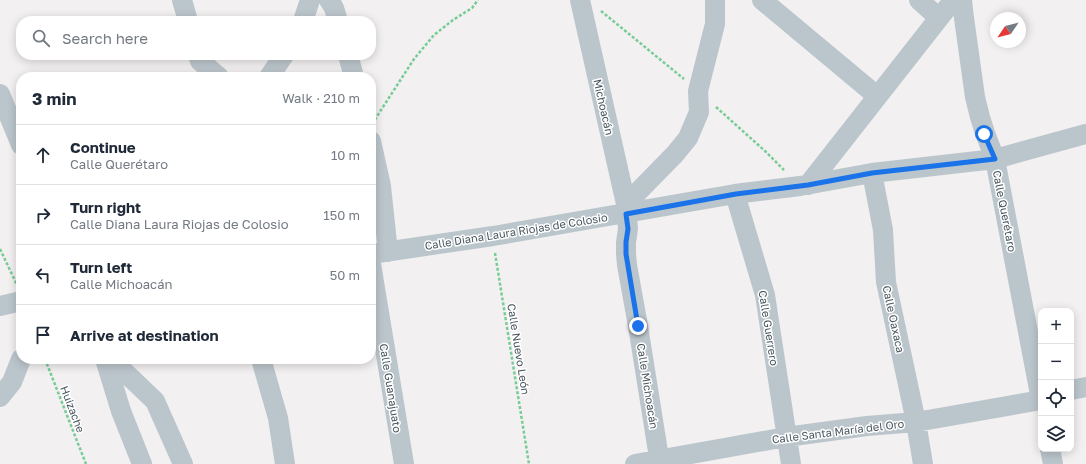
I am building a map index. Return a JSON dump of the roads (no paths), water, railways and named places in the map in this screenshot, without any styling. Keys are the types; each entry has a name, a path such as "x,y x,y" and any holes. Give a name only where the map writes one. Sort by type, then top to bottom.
{"street":[{"path":"182,0 187,16"},
{"path":"305,16 310,0"},
{"path":"329,0 336,16"},
{"name":"Michoacán","path":"580,0 626,209"},
{"path":"626,209 676,154 688,138 699,112 698,91 715,24 715,0"},
{"path":"762,0 877,96"},
{"path":"919,0 939,18"},
{"path":"808,185 954,0"},
{"name":"Calle Querétaro","path":"962,0 980,118 984,134 995,159 1038,384"},
{"path":"199,60 213,72"},
{"path":"272,72 281,60"},
{"path":"349,60 353,72"},
{"path":"0,94 16,133"},
{"name":"Calle Diana Laura Riojas de Colosio","path":"379,253 567,223 626,209 808,185 872,173 995,159 1086,134"},
{"path":"376,164 381,186 379,253"},
{"name":"Calle Oaxaca","path":"872,173 884,230 886,282 916,422 923,464"},
{"name":"Calle Guerrero","path":"736,194 765,295 791,464"},
{"name":"Calle Michoacán","path":"626,209 628,229 626,242 627,265 660,462"},
{"name":"Calle Guanajuato","path":"376,294 404,464"},
{"path":"0,306 16,297"},
{"path":"0,397 12,382 19,364"},
{"path":"107,364 121,411 142,464"},
{"path":"116,364 155,401 183,464"},
{"path":"262,364 278,418 285,464"},
{"path":"1074,389 1086,387"},
{"name":"Calle Santa María del Oro","path":"635,464 660,462 786,437 867,426 916,422 1038,401"},
{"path":"1051,452 1053,464"}]}
